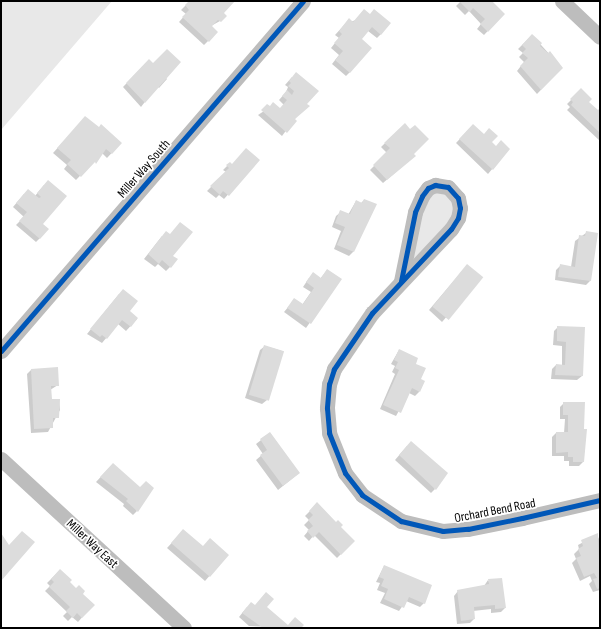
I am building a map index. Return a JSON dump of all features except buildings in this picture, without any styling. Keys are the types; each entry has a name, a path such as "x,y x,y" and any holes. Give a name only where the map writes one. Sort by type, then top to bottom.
{"street":[{"name":"Miller Way South","path":"1,351 303,1"},
{"path":"562,1 600,37"},
{"name":"Orchard Bend Road","path":"401,281 415,212 422,196 428,188 435,185 448,187 458,198 460,208 458,218 451,229 401,281 363,325 334,369 329,384 327,408 329,433 345,473 362,495 401,522 444,531 468,529 600,500"},
{"name":"Miller Way East","path":"1,459 184,628"}],"shaded area":[{"path":"1,1 112,1 1,130"},
{"path":"445,192 455,206 452,218 414,260 411,250 417,220 432,193"}],"cycle path":[{"path":"1,351 303,1"},
{"path":"401,281 415,212 422,196 428,188 435,185 448,187 458,198 460,208 458,218 451,229 372,313 334,369 329,384 327,408 329,433 345,473 362,495 401,521 443,531 468,529 600,500"}]}
